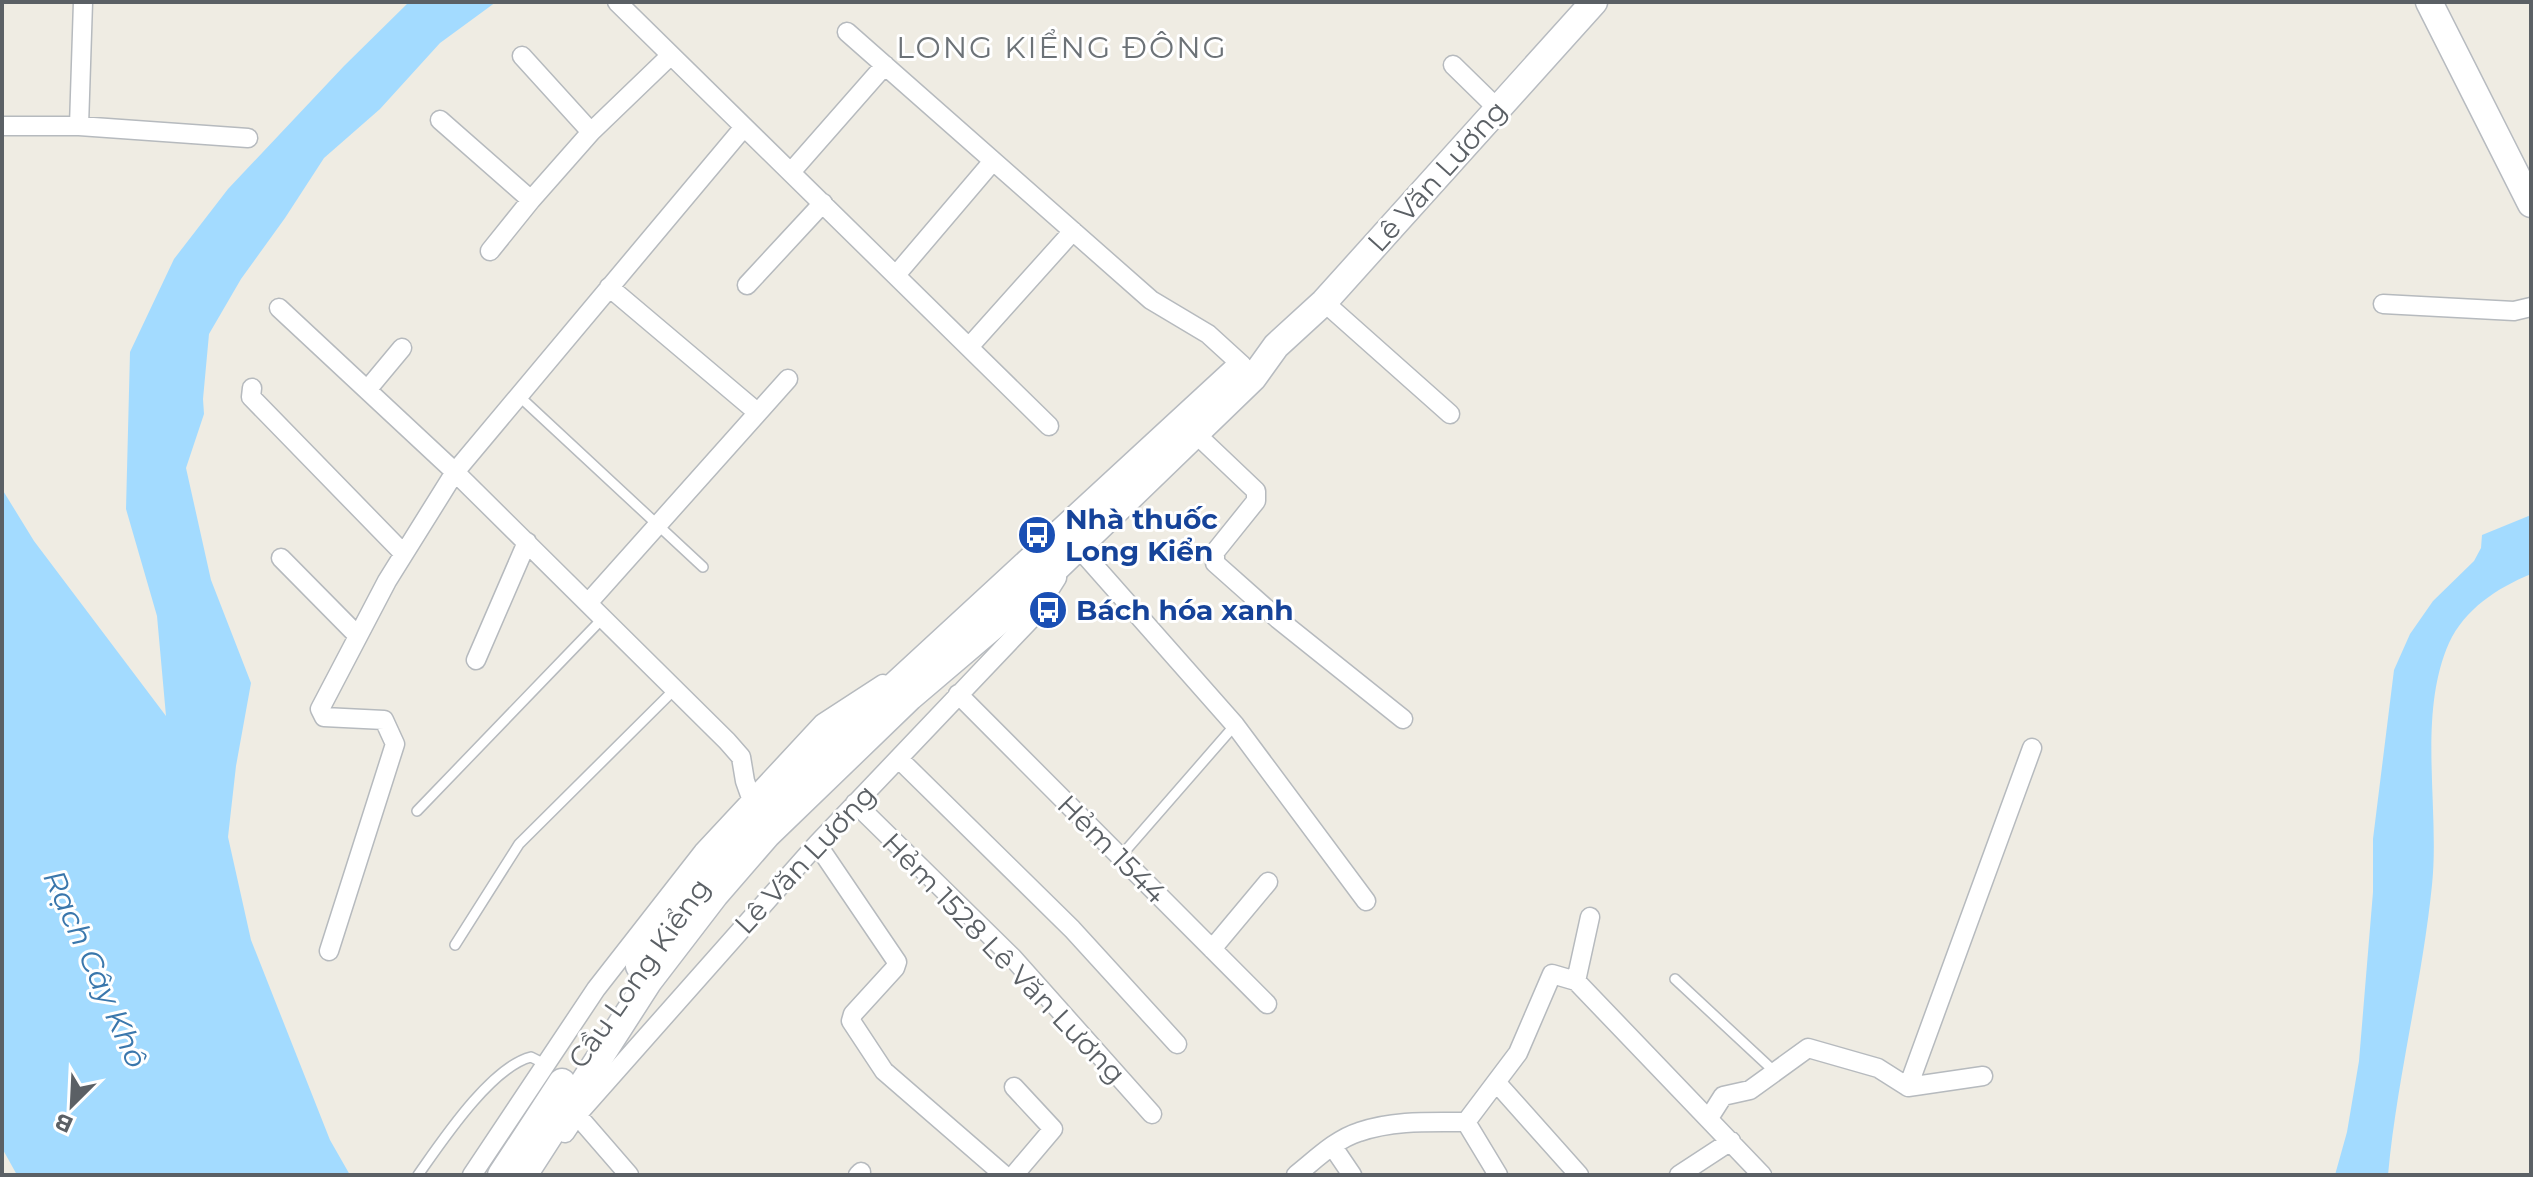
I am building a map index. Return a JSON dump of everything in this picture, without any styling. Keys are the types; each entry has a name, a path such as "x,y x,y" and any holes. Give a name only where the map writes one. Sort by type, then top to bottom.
{"main road":[{"name":"Lê Văn Lương","path":"799,788 1017,606 1253,378 1276,346 1324,302 1495,106 1594,2"},
{"path":"2429,2 2531,204"},
{"name":"Lê Văn Lương","path":"799,788 922,658 1242,365 1276,346"},
{"name":"Cầu Long Kiểng","path":"501,1175 670,923 704,879 799,788"},
{"name":"Cầu Long Kiểng","path":"524,1175 649,981 715,895 767,835 799,788"}],"street":[{"path":"79,126 83,2"},
{"path":"617,2 1049,426"},
{"path":"847,32 1151,300 1208,334 1242,365"},
{"path":"522,56 591,132"},
{"path":"490,251 591,132 670,56"},
{"path":"791,172 885,65"},
{"path":"1456,68 1495,106"},
{"path":"440,120 531,200"},
{"path":"2,126 79,126 248,138"},
{"path":"329,951 395,744 384,720 324,717 320,709 404,554 455,472 744,127"},
{"path":"896,275 993,161"},
{"path":"747,285 823,203"},
{"path":"969,347 1073,231"},
{"path":"609,287 757,412"},
{"path":"1324,302 1450,414"},
{"path":"2383,304 2514,311 2531,307"},
{"path":"279,308 455,472 741,757 751,798"},
{"path":"367,390 402,348"},
{"path":"588,603 788,379"},
{"path":"252,388 251,397 404,554"},
{"path":"1196,434 1256,491 1256,501 1215,552 1215,563 1278,619 1403,719"},
{"path":"476,660 527,542"},
{"path":"1077,546 1235,725 1366,901"},
{"name":"Lê Văn Lương","path":"537,1175 577,1115 817,844 1031,619 1077,546"},
{"path":"281,558 358,636"},
{"name":"Lê Văn Lương","path":"472,1175 631,941 703,852 823,723 922,658"},
{"name":"Hẻm 1544","path":"958,694 1267,1004"},
{"path":"1908,1087 2032,748"},
{"path":"899,759 1072,929 1177,1044"},
{"name":"Hẻm 1528 Lê Văn Lương","path":"855,803 1013,958 1152,1114"},
{"path":"817,844 897,962 853,1014 851,1021 884,1071 1004,1175"},
{"path":"1212,949 1268,882"},
{"path":"1576,981 1590,917"},
{"path":"1466,1122 1518,1053 1552,974 1576,981 1762,1175"},
{"path":"1709,1118 1723,1096 1750,1090 1808,1048 1878,1068 1908,1087 1983,1076"},
{"path":"1496,1082 1579,1175"},
{"path":"1014,1087 1053,1129 1014,1175"},
{"path":"577,1115 629,1175"},
{"path":"1296,1175 1357,1132 1404,1123 1466,1122"},
{"path":"1466,1122 1498,1175"},
{"path":"1679,1175 1731,1141"},
{"path":"1333,1147 1352,1175"}],"lane":[{"path":"520,397 703,567"},
{"path":"417,811 603,618"},
{"path":"455,945 519,844 675,689"},
{"path":"1120,857 1235,725"},
{"path":"1675,979 1775,1072"},
{"path":"418,1175 478,1097 516,1061 531,1057 545,1064"}],"water":[{"name":"Rạch Cây Khô","path":"409,2 496,2 440,43 380,109 324,158 241,279 209,334 204,414 186,468 211,580 251,683 236,766 228,837 251,940 330,1140 350,1175 17,1175 2,1148 2,489 34,541 166,716 157,616 126,509 130,352 174,259 228,189"},
{"path":"2531,515 2531,574 2494,593 2473,610 2449,643 2439,671 2432,731 2432,885 2388,1175 2335,1175 2347,1132 2359,1061 2373,892 2373,839 2394,670 2410,634 2433,601 2474,561 2481,548 2482,535"}],"place":[{"name":"Nhà thuốc Long Kiển","path":"1037,535"},
{"name":"Bách hóa xanh","path":"1048,610"}],"district":[{"name":"LONG KIỂNG ĐÔNG","path":"1062,48"}]}
